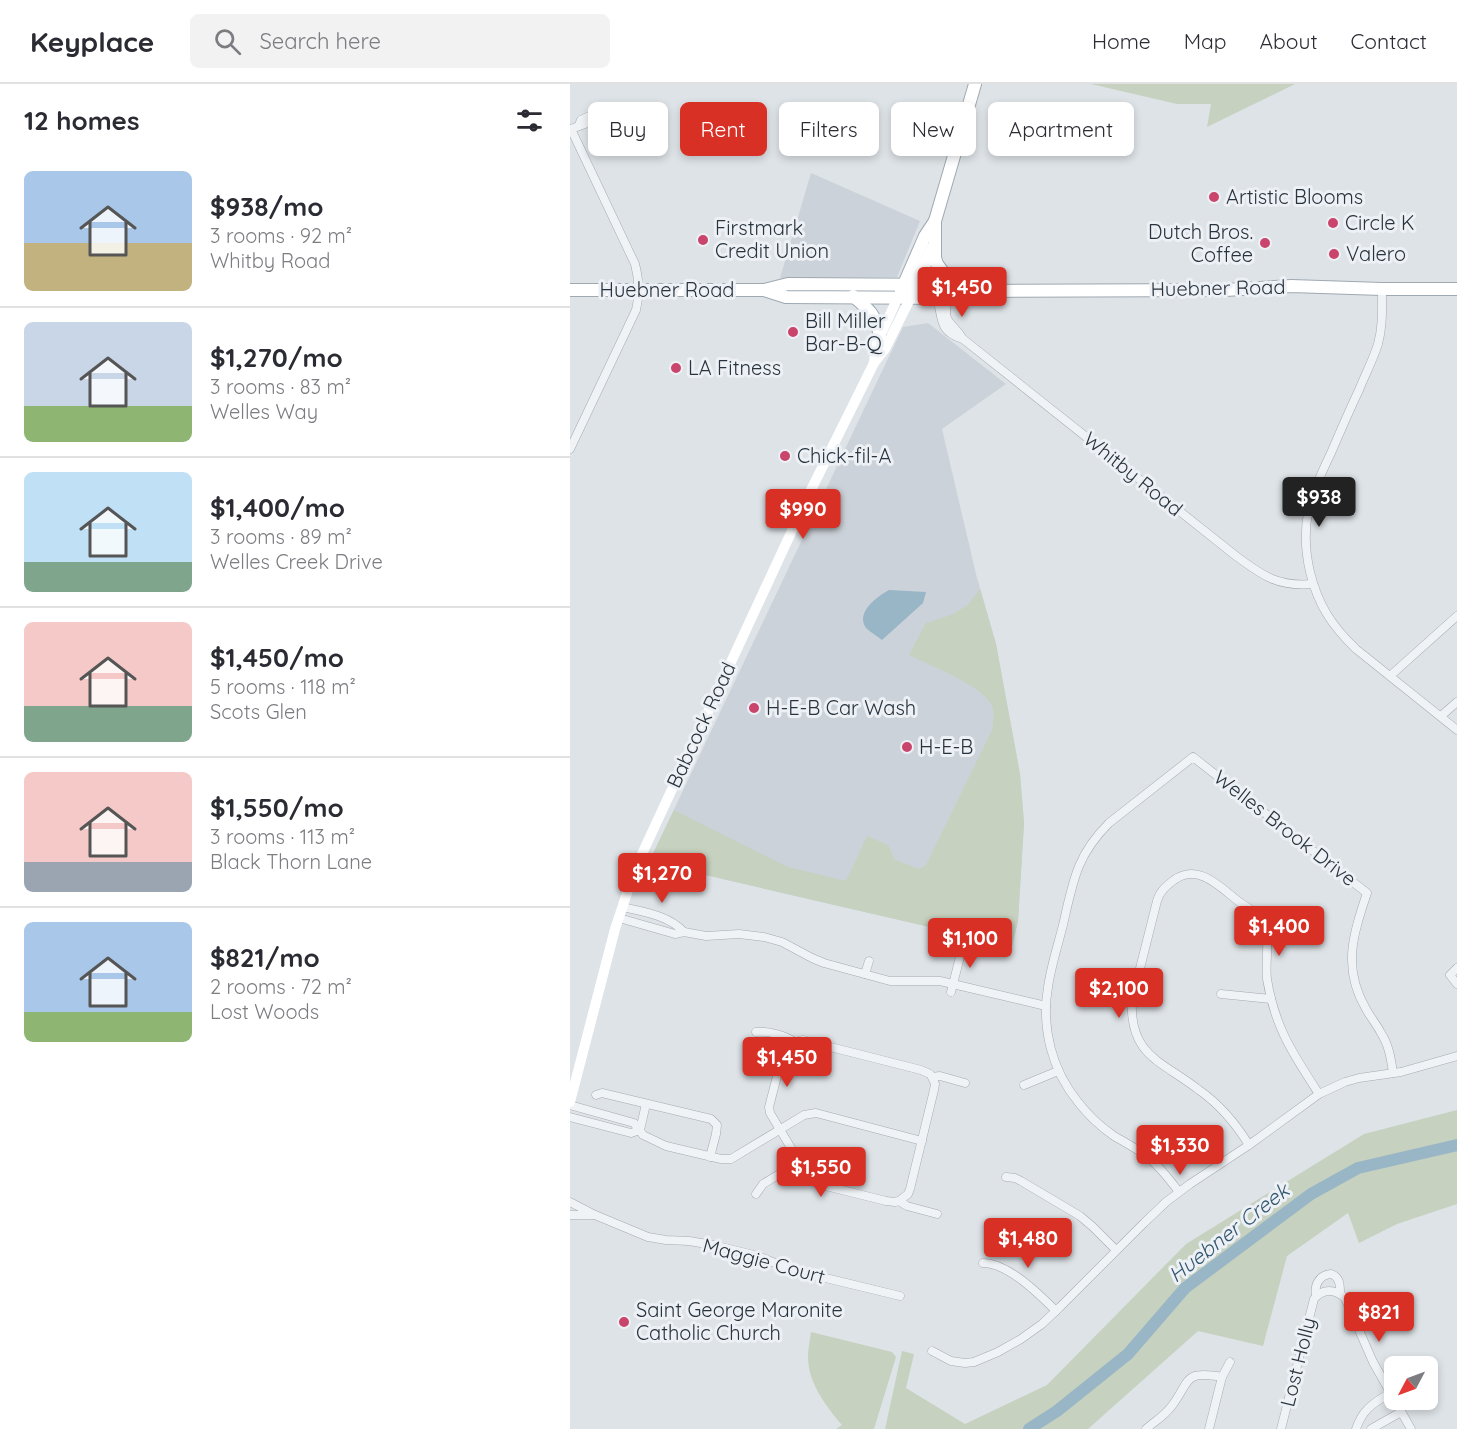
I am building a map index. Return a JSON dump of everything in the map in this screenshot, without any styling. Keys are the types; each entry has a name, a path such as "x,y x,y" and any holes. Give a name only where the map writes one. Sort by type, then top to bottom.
{"main road":[{"name":"Babcock Road","path":"570,1104 591,1018 635,869 809,494 874,363 885,349 910,284 936,240 935,222 975,84"},
{"name":"Babcock Road","path":"910,284 925,236 935,222"},
{"path":"936,240 937,264 946,276 958,285"},
{"name":"Huebner Road","path":"570,290 764,290 788,284 958,285 980,291 1224,290 1291,286 1457,289"},
{"name":"Huebner Road","path":"764,290 786,297 942,298 957,298 980,291"},
{"path":"853,296 873,314 880,336"},
{"name":"Babcock Road","path":"874,363 876,345 880,336 904,297"}],"street":[{"path":"570,450 636,310 639,290 635,264 575,127"},
{"path":"1382,289 1383,321 1378,343 1369,368 1319,475 1311,499 1305,534 1308,563 1313,584 1326,614 1341,635 1457,730"},
{"name":"Whitby Road","path":"942,298 942,325 955,337 963,339 1247,564 1264,576 1281,583 1313,584"},
{"path":"1390,676 1457,616"},
{"path":"1440,716 1457,702"},
{"name":"Welles Brook Drive","path":"1046,1006 1048,986 1072,886 1085,852 1109,823 1193,756 1367,893 1353,940 1352,972 1357,993 1386,1042 1393,1073"},
{"path":"1249,1144 1219,1107 1202,1091 1147,1053 1139,1042 1132,1023 1132,1000 1158,896 1177,878 1197,874 1209,879 1258,916 1265,925 1267,976 1275,1014 1287,1043 1319,1094"},
{"path":"622,907 664,918 677,924 684,932"},
{"path":"619,918 675,934 684,932 706,936 739,934 764,937 782,942 824,963 897,982 940,981 952,988 1046,1006 1051,1050 1068,1090 1089,1115 1108,1131 1147,1157 1179,1192"},
{"path":"952,988 962,949"},
{"path":"865,974 869,960"},
{"path":"1457,968 1450,975 1457,984"},
{"path":"1221,994 1271,999"},
{"path":"756,1032 765,1031 787,1037 795,1042"},
{"path":"803,1040 921,1070 932,1077 935,1084 934,1090 908,1194 899,1201 891,1202 818,1184 809,1178 770,1113 769,1107 785,1050 795,1042 803,1040"},
{"path":"932,1351 951,1361 974,1362 1021,1339 1056,1311 1152,1214 1179,1192 1319,1094 1352,1080 1422,1067 1457,1056"},
{"path":"1024,1085 1058,1071"},
{"path":"932,1077 940,1076 965,1083"},
{"path":"596,1095 602,1093 711,1119 717,1125 710,1156"},
{"path":"570,1104 634,1123 643,1135 658,1143 721,1159 730,1159 804,1115 816,1113 922,1141"},
{"path":"640,1130 646,1104"},
{"path":"570,1117 631,1133 640,1130"},
{"path":"756,1194 763,1184 799,1162"},
{"path":"1006,1177 1021,1181 1080,1216 1116,1250"},
{"path":"899,1201 907,1206 937,1214"},
{"name":"Maggie Court","path":"570,1202 648,1237 713,1245 758,1256 789,1269 900,1296"},
{"name":"Maggie Court","path":"570,1215 595,1215"},
{"path":"983,1263 994,1264 1027,1284 1056,1311"},
{"name":"Lost Holly","path":"1281,1429 1316,1296 1315,1286 1326,1274 1337,1278 1340,1293 1328,1291 1316,1296"},
{"path":"1340,1293 1345,1298 1384,1382"},
{"path":"1209,1429 1222,1377 1230,1362"},
{"path":"1146,1429 1170,1408 1186,1382 1191,1378 1201,1374 1222,1377"},
{"path":"1356,1429 1365,1411 1384,1397"},
{"path":"1371,1429 1401,1412 1411,1429"}],"shaded area":[{"path":"811,173 920,221 897,277 780,278"},
{"path":"928,323 1006,384 942,429 976,574 996,644 1020,774 1024,823 1018,921 1012,946 649,862 903,327"}],"green space":[{"path":"1091,84 1295,84 1207,127 1211,104 1177,104"},
{"path":"980,589 996,644 1020,774 1024,823 1018,921 1012,946 649,862 674,810 788,867 846,881 867,836 888,845 895,860 919,869 926,865 992,730 994,718 992,706 987,698 978,691 909,655 926,623 951,615 968,605"},
{"path":"1457,1110 1457,1204 1397,1224 1359,1243 1348,1213 1287,1256 1263,1346 1198,1331 1088,1429 885,1429 902,1351 914,1354 906,1388 965,1424 1047,1385 1186,1244 1364,1134"},
{"path":"811,1332 892,1352 896,1357 874,1429 836,1429 842,1425 824,1402 811,1376 808,1357"}],"water":[{"path":"889,590 926,592 923,603 882,640 866,628 863,616 869,605"}],"waterway":[{"name":"Huebner Creek","path":"1029,1429 1057,1411 1128,1354 1185,1288 1311,1194 1358,1168 1457,1145"}],"place":[{"name":"Artistic Blooms","path":"1214,197"},
{"name":"Circle K","path":"1333,223"},
{"name":"Firstmark Credit Union","path":"703,240"},
{"name":"Dutch Bros. Coffee","path":"1265,243"},
{"name":"Valero","path":"1334,254"},
{"name":"Bill Miller Bar-B-Q","path":"793,332"},
{"name":"LA Fitness","path":"676,368"},
{"name":"Chick-fil-A","path":"785,456"},
{"name":"H-E-B Car Wash","path":"754,708"},
{"name":"H-E-B","path":"907,747"},
{"name":"Saint George Maronite Catholic Church","path":"624,1322"}]}
